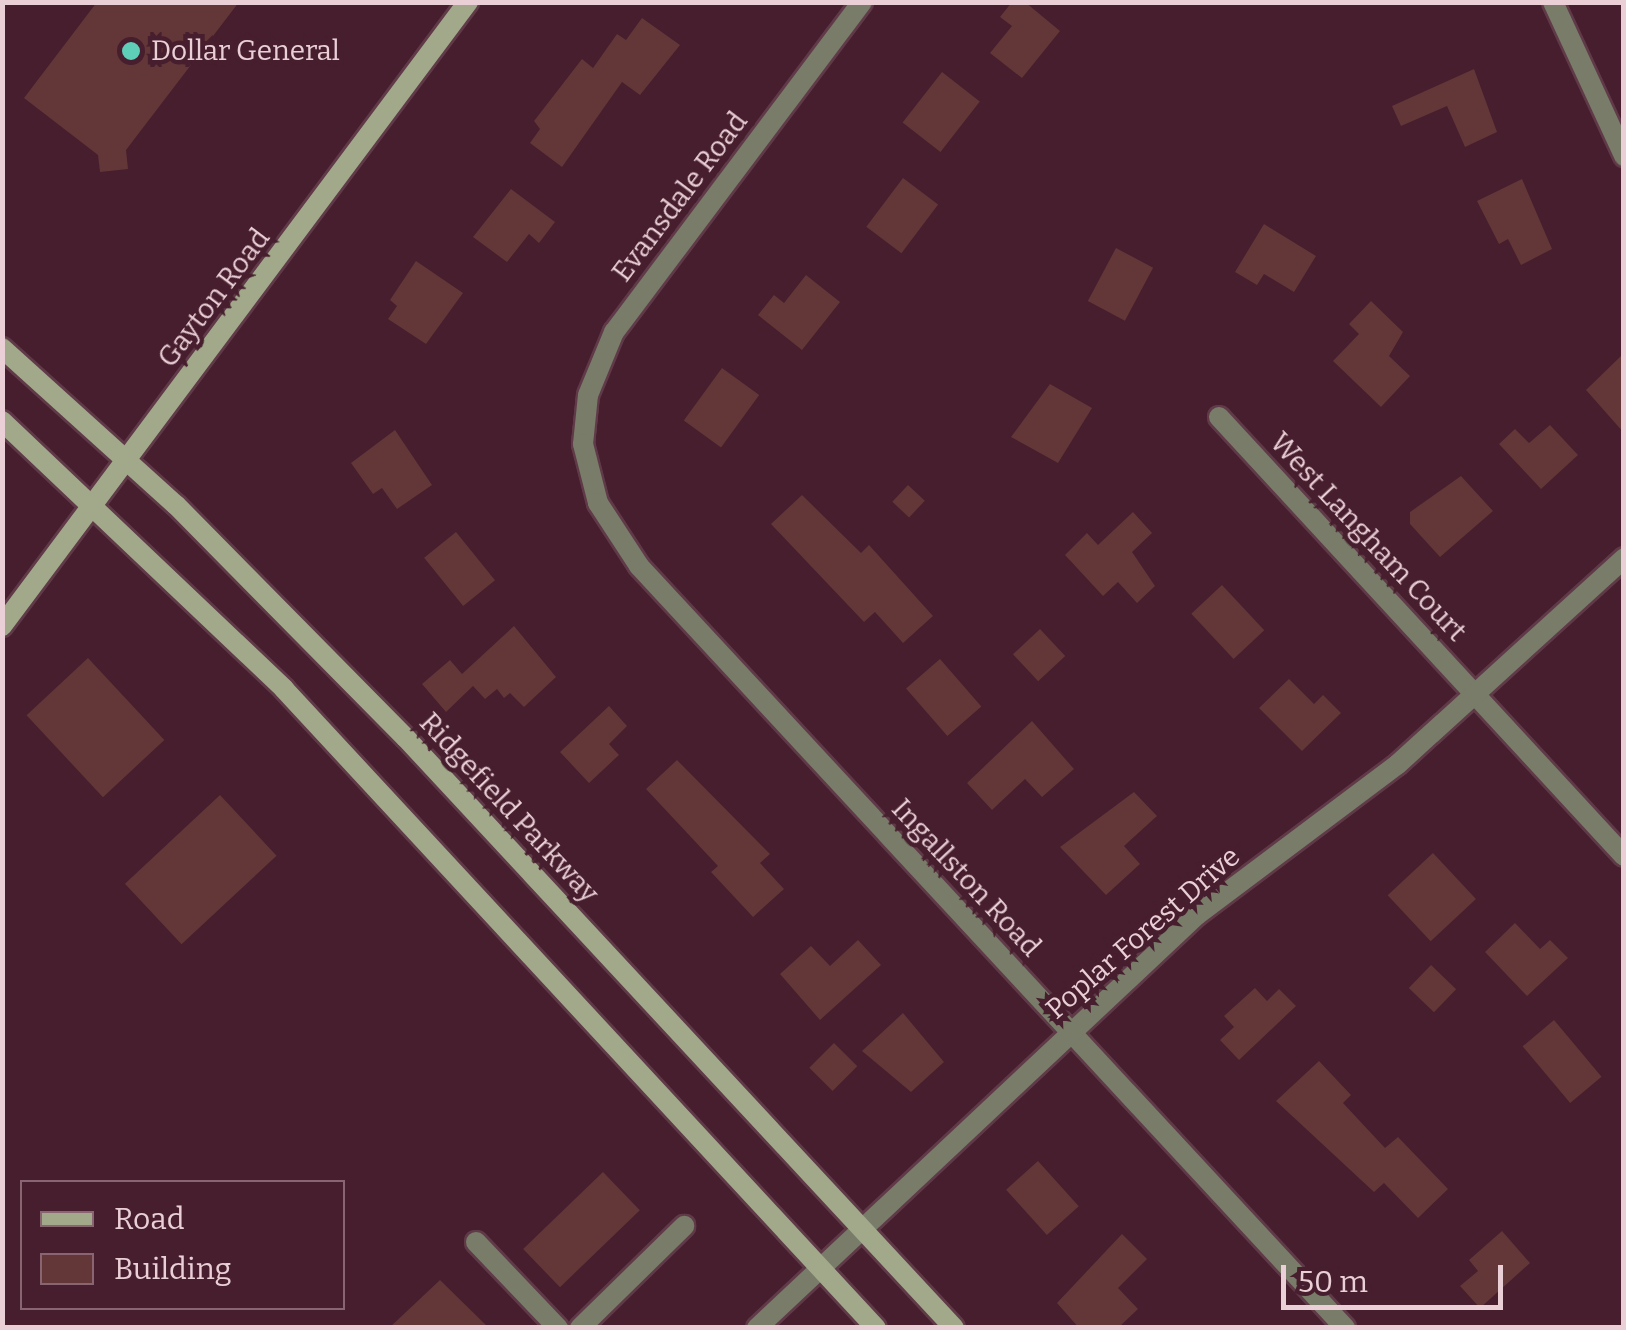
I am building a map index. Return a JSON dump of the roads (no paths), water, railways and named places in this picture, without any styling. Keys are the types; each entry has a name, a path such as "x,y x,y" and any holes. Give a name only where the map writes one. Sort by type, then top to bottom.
{"main road":[{"name":"Gayton Road","path":"2,626 468,2"},
{"name":"Ridgefield Parkway","path":"2,348 128,460 406,738 954,1328"},
{"path":"2,421 94,503 284,689 876,1328"}],"street":[{"name":"Evansdale Road","path":"583,444 588,395 614,332 862,2"},
{"path":"1553,2 1624,156"},
{"name":"West Langham Court","path":"1220,417 1624,856"},
{"name":"Ingallston Road","path":"583,444 598,503 639,566 1346,1328"},
{"name":"Poplar Forest Drive","path":"757,1328 1197,915 1336,816 1624,558"},
{"path":"580,1328 684,1226"},
{"path":"476,1242 558,1328"}],"place":[{"name":"Dollar General","path":"131,51"}]}
